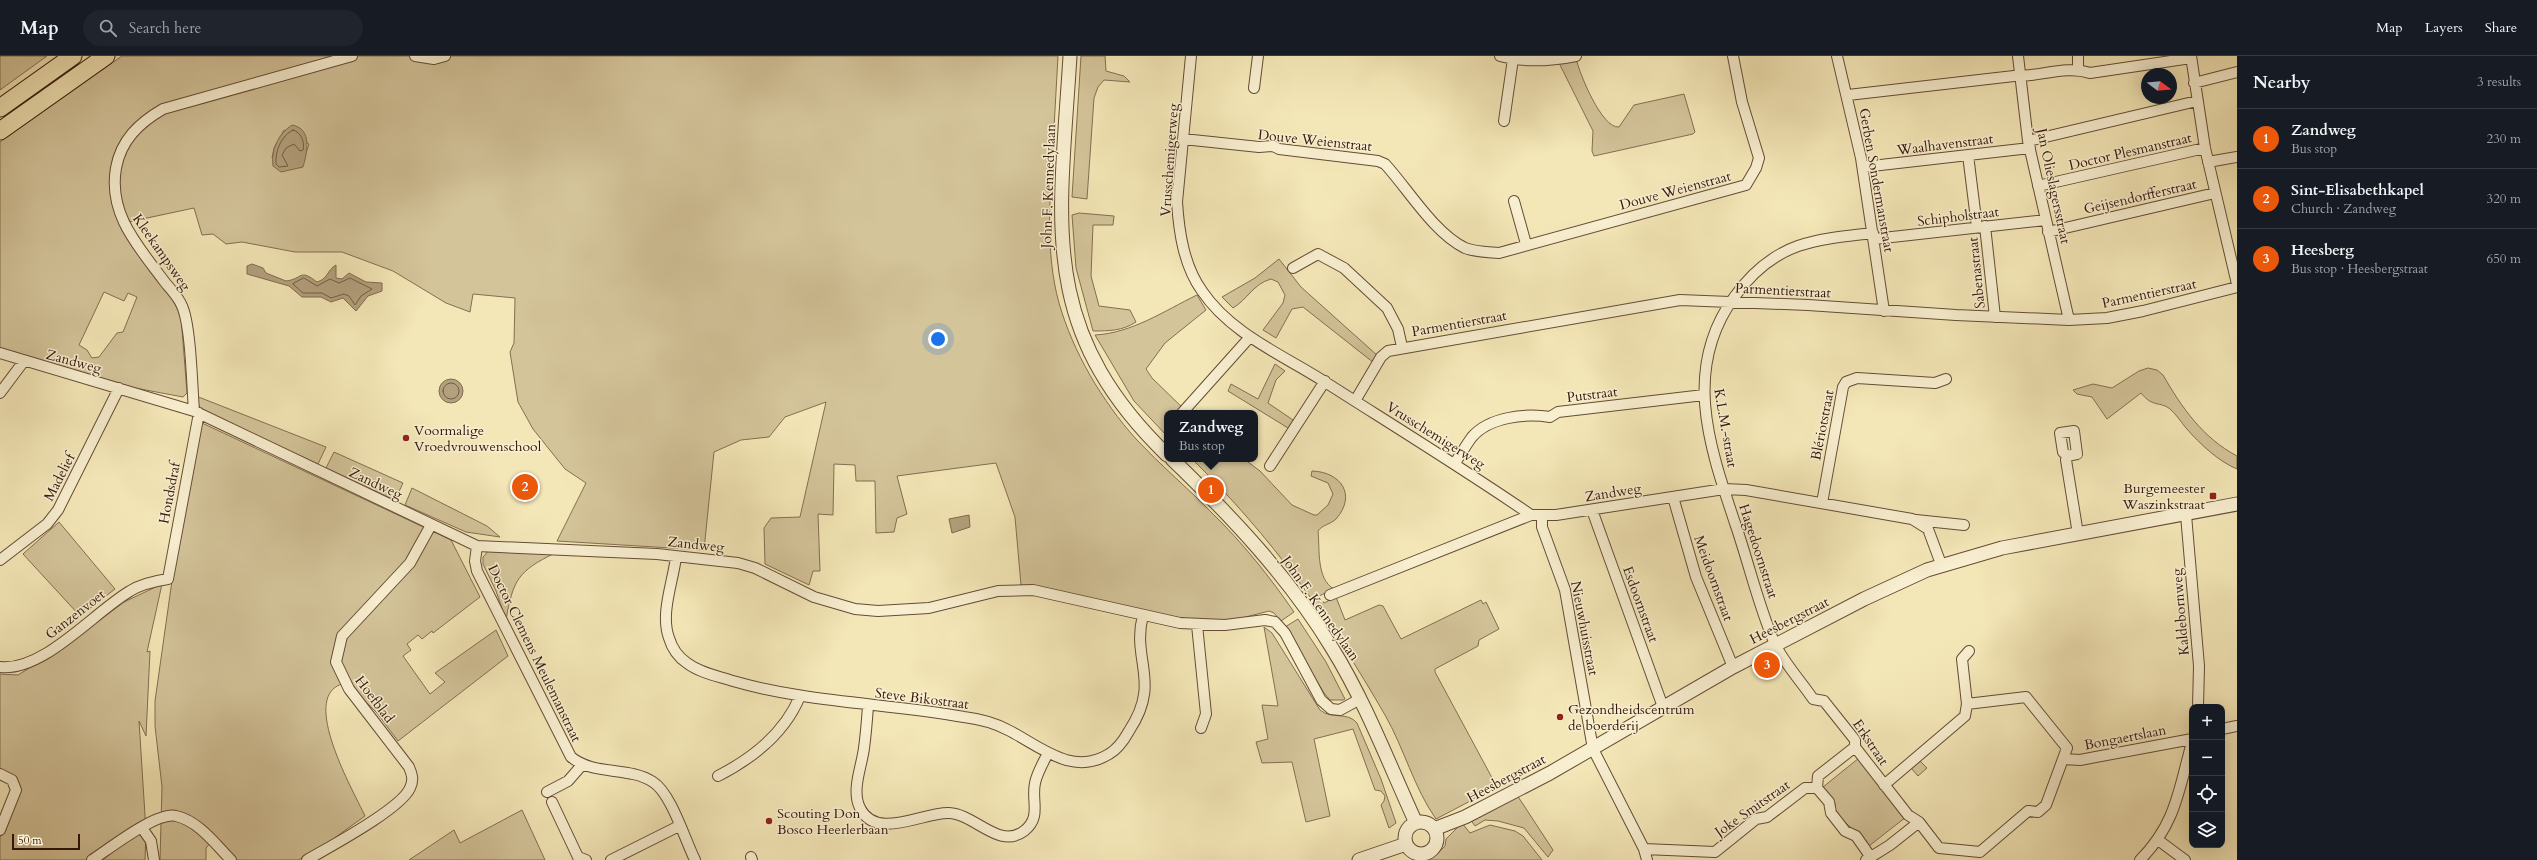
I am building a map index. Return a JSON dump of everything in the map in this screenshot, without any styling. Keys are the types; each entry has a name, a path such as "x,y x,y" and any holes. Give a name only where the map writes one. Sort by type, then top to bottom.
{"highway":[{"path":"0,108 73,56"},
{"path":"0,131 106,56"}],"street":[{"name":"Kleekampsweg","path":"196,412 182,306 122,222 116,204 115,173 118,158 124,143 144,120 163,109 352,56"},
{"path":"415,56 434,59 445,56"},
{"name":"John F. Kennedylaan","path":"1070,56 1060,225 1064,266 1070,300 1086,344 1111,391 1133,421 1164,451"},
{"name":"Vrusschemigerweg","path":"1191,56 1177,202 1178,225 1186,258 1201,290 1214,307 1250,336 1325,381 1455,463 1532,515"},
{"path":"1254,88 1258,56"},
{"path":"1500,56 1513,59 1544,61 1576,56"},
{"name":"Douve Weienstraat","path":"1183,139 1259,147 1273,146 1279,149 1378,161 1392,172 1430,217 1453,240 1465,247 1499,253 1526,244 1746,185 1756,168 1759,158 1742,102 1734,56"},
{"name":"Gerben Sondermanstraat","path":"1837,56 1848,95 1863,167 1884,311"},
{"name":"Jan Olieslagersstraat","path":"2018,56 2029,145 2069,320"},
{"path":"2078,56 2078,69"},
{"path":"1848,95 2021,77 2078,69 2090,73 2191,57 2205,148 2237,285"},
{"path":"1504,121 1513,59"},
{"path":"2194,84 2237,72"},
{"name":"Waalhavenstraat","path":"1863,167 1968,155 2029,145 2197,101"},
{"name":"Doctor Plesmanstraat","path":"2038,186 2205,148"},
{"name":"Sabenastraat","path":"1968,155 1995,317"},
{"path":"2208,162 2237,157"},
{"name":"Geijsendorfferstraat","path":"2048,232 2215,193"},
{"path":"1514,201 1526,244"},
{"name":"Schipholstraat","path":"1873,236 2046,220"},
{"name":"K.L.M.-straat","path":"1724,489 1710,436 1704,395 1704,368 1710,341 1731,301 1752,276 1785,252 1811,242 1873,236"},
{"path":"1293,268 1318,254 1344,268 1387,308 1398,329 1402,347"},
{"name":"Parmentierstraat","path":"1355,401 1381,357 1388,351 1402,347 1680,300 1731,301 1884,311 2069,320 2107,318 2143,311 2237,285"},
{"path":"1185,410 1250,336"},
{"name":"Zandweg","path":"0,353 196,412 477,546 569,549 746,565 814,597 856,609 891,611 928,608 998,591 1033,590 1197,625 1225,626 1265,620 1275,622 1285,633 1321,700 1327,706 1340,710 1360,699"},
{"path":"0,393 24,361"},
{"name":"Blériotstraat","path":"1822,503 1843,387 1846,382 1857,378 1935,383 1946,379"},
{"path":"1270,466 1325,381"},
{"name":"Madelief","path":"0,560 47,524 58,510 119,388"},
{"name":"Putstraat","path":"1455,463 1473,436 1491,423 1510,418 1540,415 1550,417 1558,412 1704,395"},
{"name":"Hondsdraf","path":"168,579 196,412"},
{"path":"2067,456 2066,460 2078,534"},
{"name":"John F. Kennedylaan","path":"1175,462 1219,505 1269,561 1331,647 1360,699 1416,823"},
{"name":"Zandweg","path":"1330,595 1532,515 1542,516 1592,510 1724,489 1746,490 1912,519 1964,526"},
{"name":"Hagedoornstraat","path":"1724,489 1776,645"},
{"name":"Meidoornstraat","path":"1673,497 1696,577 1733,667"},
{"name":"Heesbergstraat","path":"1434,829 1465,817 1593,749 1733,667 1892,586 1941,564 1988,551 2186,515 2237,504"},
{"name":"Esdoornstraat","path":"1592,510 1663,707"},
{"name":"Kaldebornweg","path":"2186,515 2199,666 2198,704"},
{"name":"Nieuwhuisstraat","path":"1542,516 1542,527 1565,590 1593,749 1644,849 1647,860"},
{"name":"Zandweg","path":"1912,519 1928,529 1941,564"},
{"name":"Hoefblad","path":"307,860 381,814 410,789 412,779 409,767 349,689 336,662 342,636 410,563 431,525"},
{"name":"Doctor Clemens Meulemanstraat","path":"477,546 475,561 477,571 564,747 571,757 582,765 652,781 665,796 695,860"},
{"name":"Steve Bikostraat","path":"676,558 666,621 668,637 679,656 686,663 705,672 752,686 800,696 868,706 962,716 990,722 1009,730 1048,753 1071,762 1087,763 1109,754 1121,743 1144,702 1146,684 1140,634 1143,614"},
{"name":"Ganzenvoet","path":"0,667 22,666 41,658 131,590 168,579"},
{"path":"1197,625 1206,714 1201,728"},
{"name":"Erkstraat","path":"1776,645 1813,699 1824,701 1855,740 1855,747 1884,785 1908,815 1919,822 1939,848 1980,852 2028,811 2038,812 2046,805 2063,759"},
{"path":"1884,785 1965,716 1967,704 1962,659 1969,651"},
{"path":"718,776 743,762 775,735 794,710 800,696"},
{"path":"1967,704 2026,697 2067,748 2063,759"},
{"path":"868,706 857,801 868,818 881,823 892,824 950,813 968,818 996,835 1017,835 1026,829 1033,820 1036,808 1035,783 1048,753"},
{"path":"2225,728 2237,726"},
{"name":"Bongaertslaan","path":"2063,759 2080,760 2189,740"},
{"path":"1855,747 1818,776 1817,788 1829,802 1831,814 1845,830 1856,836 1868,858 1890,845 1919,822"},
{"path":"2140,860 2158,840 2171,816 2189,753"},
{"path":"547,792 568,781 582,765"},
{"path":"0,774 12,780 16,790 0,830"},
{"name":"Joke Smitstraat","path":"1644,849 1715,852 1756,819 1768,817 1804,788 1817,788"},
{"path":"552,802 578,857 586,860"},
{"path":"92,860 159,818 176,816 188,821 208,836 231,860"},
{"path":"1426,822 1434,829 1436,842 1426,853 1412,851 1406,844 1406,831 1416,823 1426,822"},
{"path":"611,860 679,826"},
{"path":"142,828 151,841 154,860"},
{"path":"2158,840 2185,860"},
{"path":"1359,860 1406,844"}],"shaded area":[{"path":"0,56 47,56 0,90"},
{"path":"122,56 1058,56 1051,185 1050,245 1059,303 1072,340 1100,392 1136,439 1203,504 1245,548 1294,612 1281,621 1274,613 1269,611 1234,620 1188,620 1021,585 1015,517 996,463 897,476 907,514 897,518 894,532 876,533 875,481 856,481 855,465 834,464 833,515 818,514 820,571 813,571 809,585 765,564 764,528 771,518 800,517 826,402 785,417 769,437 741,440 714,452 704,550 557,541 586,483 565,469 533,429 518,402 510,352 514,343 515,298 473,294 470,312 446,303 393,271 342,252 295,252 242,242 226,244 213,234 202,235 194,208 119,224 173,300 181,316 187,393 183,397 135,388 0,349 0,142","holes":["284,130 309,144 301,168 272,158 274,148","104,292 124,301 128,293 137,297 123,332 117,333 99,357 92,358 87,350 79,345"]},
{"path":"1081,56 1105,56 1106,71 1124,76 1130,82 1104,80 1098,87 1094,98 1087,199 1072,197"},
{"path":"1576,58 1586,87 1592,99 1612,125 1619,127 1634,105 1684,94 1695,132 1693,134 1594,156 1592,151 1593,131 1558,61"},
{"path":"1079,213 1114,216 1113,225 1093,225 1091,276 1099,306 1130,310 1136,322 1131,325 1115,330 1093,331 1076,268 1072,215"},
{"path":"1279,259 1301,287 1378,356 1374,363 1303,307 1292,309 1276,338 1263,330 1283,303 1285,295 1278,282 1271,279 1265,281 1233,308 1222,297 1255,278"},
{"path":"1197,295 1206,310 1165,343 1146,369 1152,378 1185,410 1164,410 1164,433 1134,401 1095,335 1135,326"},
{"path":"1275,364 1285,371 1276,380 1268,403 1293,420 1288,428 1228,391 1231,384 1258,399"},
{"path":"2148,368 2157,370 2163,375 2194,421 2225,449 2237,456 2237,469 2216,457 2203,446 2170,409 2163,405 2149,401 2141,393 2107,419 2092,397 2077,394 2073,390 2093,384 2112,388 2139,371"},
{"path":"196,396 326,447 318,464 200,409"},
{"path":"202,423 451,540 480,597 433,633 432,631 422,639 418,635 407,644 411,650 403,656 430,694 445,682 435,673 496,630 508,656 398,741 377,713 347,683 332,690 326,703 327,722 332,743 350,786 365,816 322,847 298,860 237,860 215,837 206,848 206,860 160,860 162,787 155,726 155,701 183,503"},
{"path":"334,452 403,483 395,500 326,468"},
{"path":"1195,462 1248,462 1260,471 1292,505 1314,515 1317,515 1328,505 1333,494 1328,483 1311,476 1312,471 1322,472 1338,480 1343,486 1345,494 1345,502 1342,510 1336,519 1318,531 1319,555 1322,571 1328,584 1334,589 1319,596 1324,603 1336,597 1345,620 1379,605 1383,606 1401,639 1481,600 1483,604 1486,602 1499,629 1479,640 1478,646 1435,669 1435,672 1497,787 1436,819 1421,794 1385,715 1342,645 1298,580 1248,518"},
{"path":"412,488 487,526 500,537 466,532 405,505"},
{"path":"59,522 115,589 80,616 23,554"},
{"path":"490,549 555,553 533,565 519,578 511,595 506,620 496,591 483,564 483,557"},
{"path":"162,584 147,652 150,651 146,736 139,721 146,831 145,860 0,860 0,838 21,790 16,777 0,771 0,674 18,675 65,646 124,602"},
{"path":"1298,619 1326,662 1345,699 1330,700 1324,693 1285,627"},
{"path":"1264,627 1272,633 1320,710 1329,715 1349,717 1357,723 1381,779 1396,823 1389,828 1381,805 1385,796 1381,791 1375,790 1353,729 1314,739 1330,816 1306,822 1292,762 1262,763 1256,742 1268,739 1262,705 1278,706"},
{"path":"1859,758 1906,817 1869,846 1835,812 1835,803 1823,787"},
{"path":"1920,761 1927,768 1918,776 1911,768"},
{"path":"1517,795 1553,850 1548,857 1524,828 1498,821 1485,820 1475,826 1470,819"},
{"path":"522,810 545,860 409,860 454,830 460,843"},
{"path":"1462,823 1470,833 1490,825 1515,831 1523,836 1542,860 1424,860 1439,852 1445,846 1446,839"}],"water":[{"path":"292,125 299,127 306,136 307,149 305,161 303,167 281,172 273,166 274,148 279,138"},
{"path":"252,264 263,268 266,273 286,281 304,275 317,282 321,281 336,265 336,278 342,279 349,273 366,282 382,283 382,291 368,296 356,311 343,298 331,302 321,297 302,297 289,286 247,274 247,266"},
{"path":"451,379 459,383 463,391 459,399 451,403 443,399 439,391 443,383"},
{"path":"969,515 970,527 952,533 949,519"}],"place":[{"name":"Voormalige Vroedvrouwenschool","path":"406,438"},
{"name":"Sint-Elisabethkapel","path":"525,487"},
{"name":"Zandweg","path":"1211,490"},
{"name":"Burgemeester Waszinkstraat","path":"2213,496"},
{"name":"Heesberg","path":"1767,665"},
{"name":"Gezondheidscentrum de boerderij","path":"1560,717"},
{"name":"Scouting Don Bosco Heerlerbaan","path":"769,821"}]}
